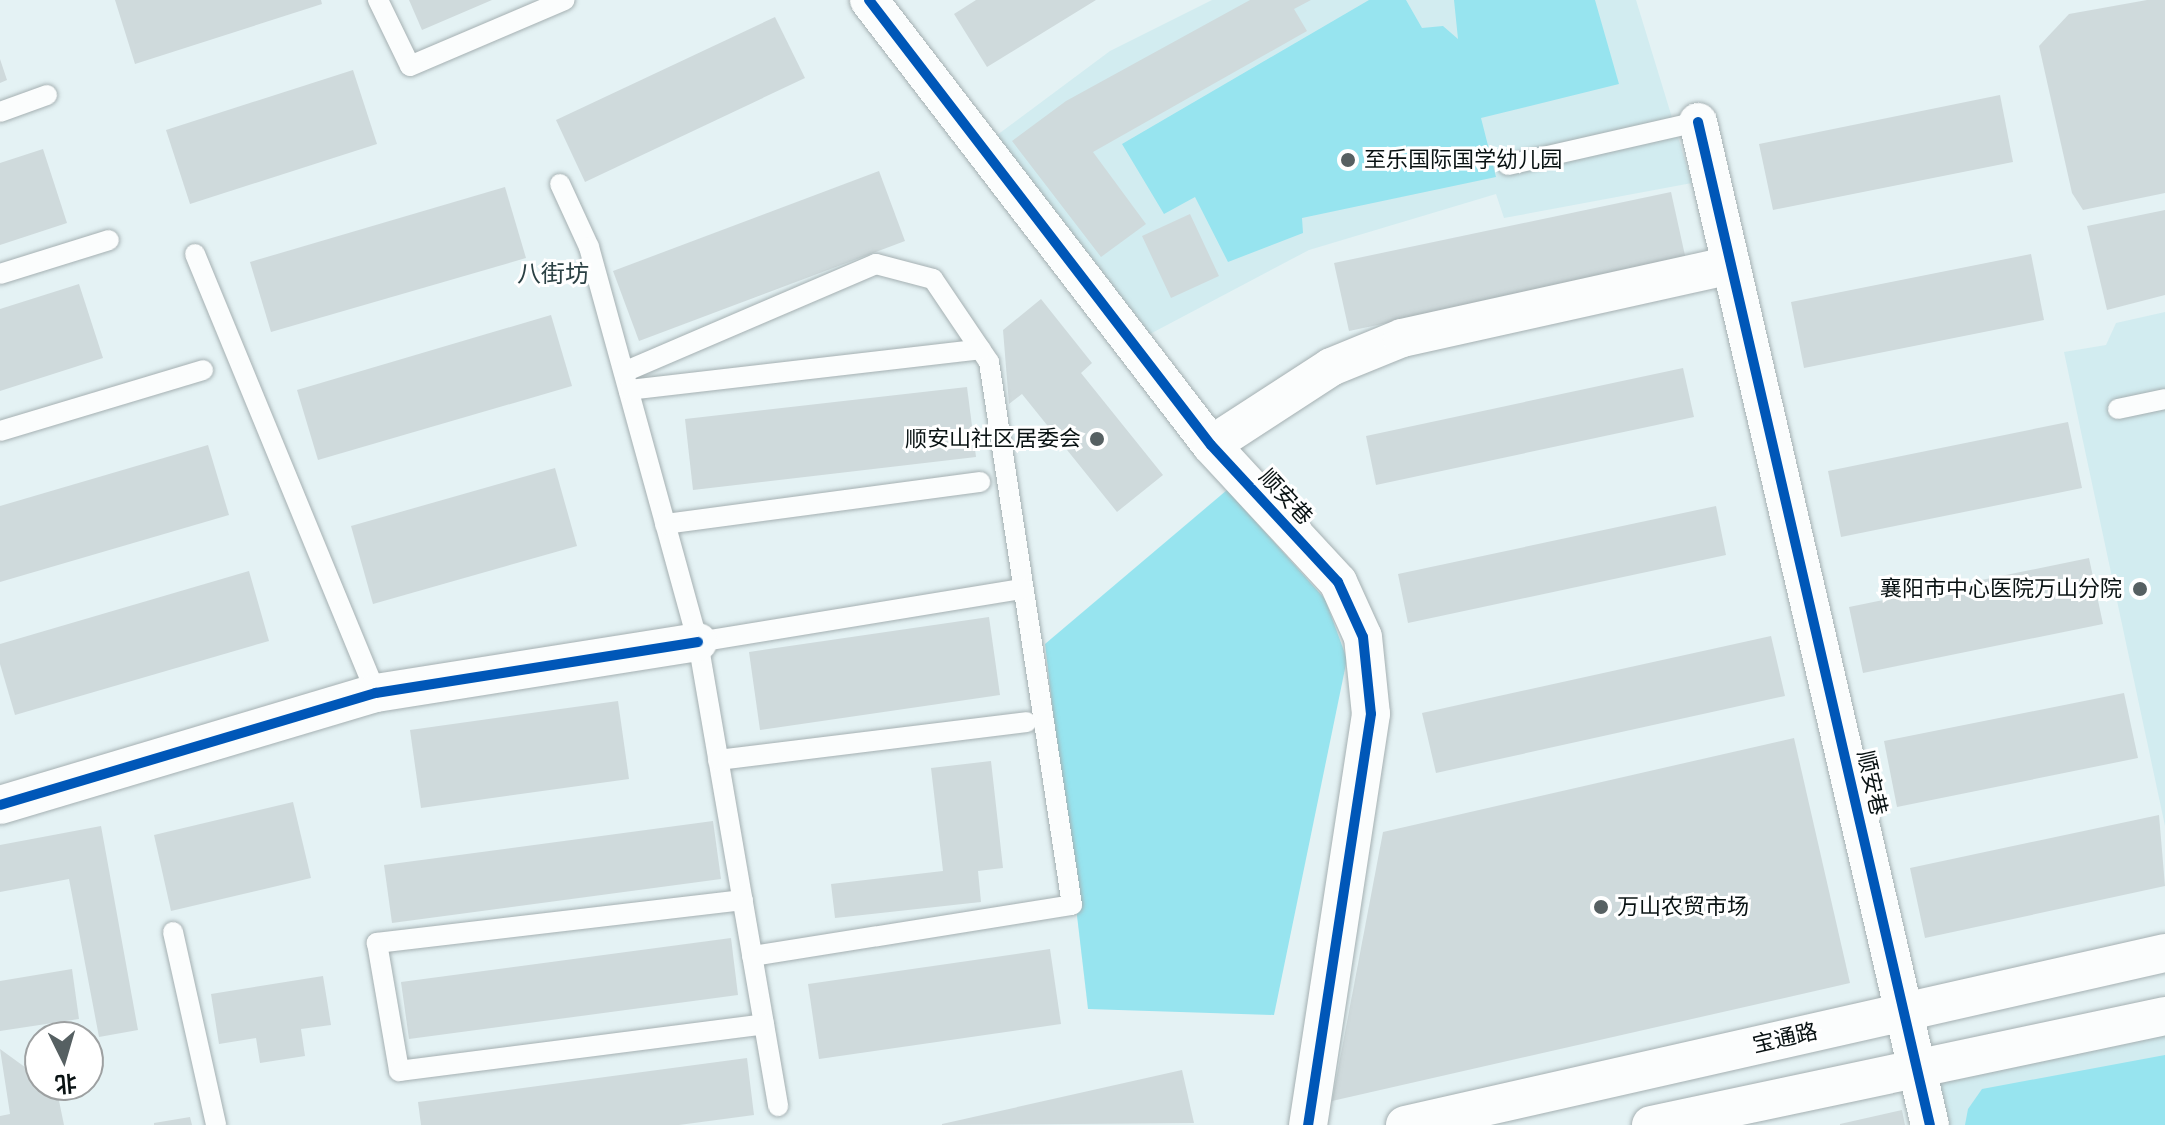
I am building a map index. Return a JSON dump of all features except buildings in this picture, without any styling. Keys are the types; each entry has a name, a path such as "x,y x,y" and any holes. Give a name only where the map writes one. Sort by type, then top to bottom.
{"street":[{"name":"顺安巷","path":"869,0 1211,445 1338,582 1363,637 1371,714 1308,1125"},
{"name":"顺安巷","path":"1698,122 1930,1125"},
{"path":"1211,445 1331,367 1402,338 1731,265"},
{"path":"0,805 376,693 698,642"},
{"name":"宝通路","path":"1405,1125 2165,953"},
{"path":"1651,1125 1917,1066 2165,1016"}],"lane":[{"path":"378,0 410,66 565,0"},
{"path":"0,112 47,95"},
{"path":"1508,165 1698,122"},
{"path":"560,184 589,247 698,642 778,1106"},
{"path":"0,274 109,240"},
{"path":"195,254 376,693"},
{"path":"626,381 876,264 933,279 989,362 1072,905 752,956"},
{"path":"626,381 981,349"},
{"path":"0,431 203,370"},
{"path":"2118,409 2165,399"},
{"path":"665,524 980,482"},
{"path":"698,642 1023,589"},
{"path":"718,760 1027,722"},
{"path":"743,900 377,943 399,1071 764,1024"},
{"path":"173,932 216,1125"}],"shaded area":[{"name":"至乐国际国学幼儿园","path":"1212,0 1636,0 1692,183 1504,218 1496,194 1309,250 1150,334 993,138 1110,51"},
{"path":"1369,0 1406,0 1422,28 1443,26 1458,39 1454,0 1595,0 1619,84 1481,118 1496,177 1302,218 1303,233 1228,262 1195,197 1164,214 1122,144"},
{"name":"襄阳市中心医院万山分院","path":"2165,312 2165,826 2064,352 2106,345 2116,323"},
{"path":"1227,490 1325,599 1347,659 1274,1015 1088,1009 1045,644"},
{"path":"2165,1028 2165,1125 1942,1125 1931,1073"},
{"path":"2165,1055 2165,1125 1965,1125 1968,1109 1982,1089"}],"cycle path":[{"path":"869,0 1211,445 1338,582 1363,637 1371,714 1308,1125"},
{"path":"1698,122 1930,1125"},
{"path":"0,805 376,693 698,642"}],"place":[{"name":"至乐国际国学幼儿园","path":"1348,160"},
{"name":"顺安山社区居委会","path":"1097,439"},
{"name":"襄阳市中心医院万山分院","path":"2140,589"},
{"name":"万山农贸市场","path":"1601,907"}],"district":[{"name":"八街坊","path":"553,275"}]}
